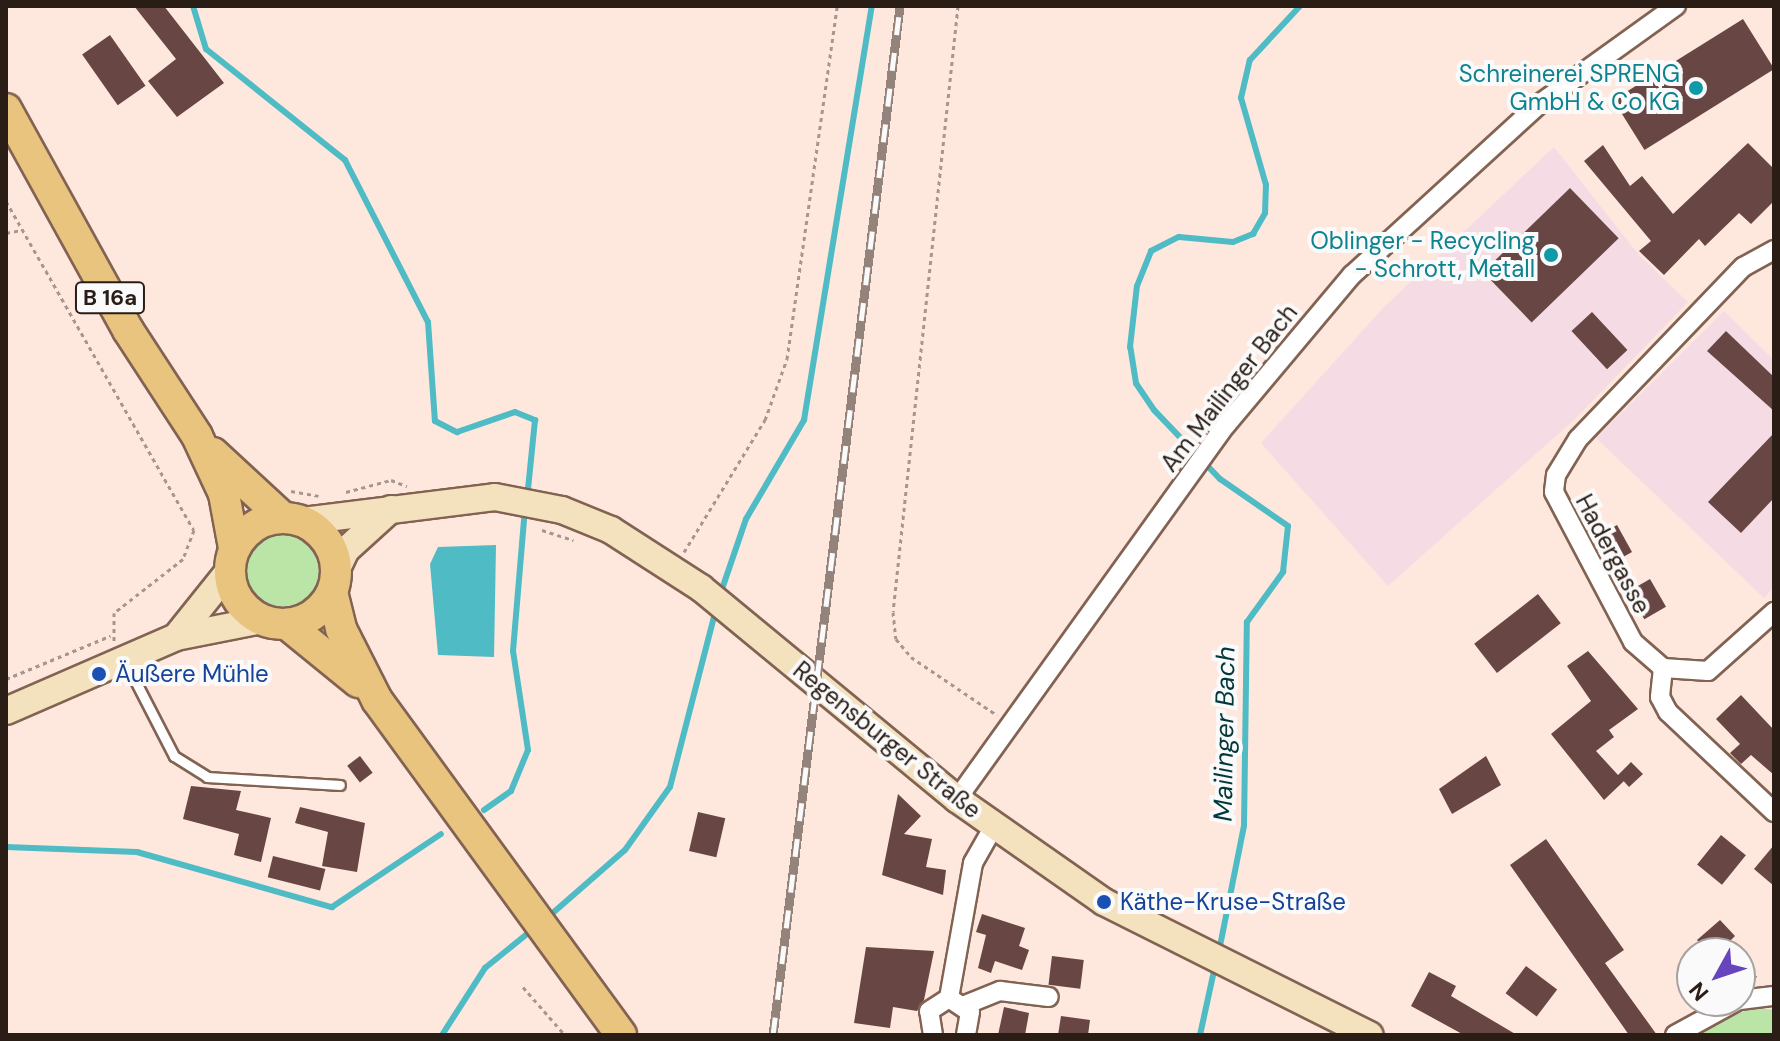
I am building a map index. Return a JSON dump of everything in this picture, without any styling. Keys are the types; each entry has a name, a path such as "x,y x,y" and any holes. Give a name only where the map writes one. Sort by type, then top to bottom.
{"main road":[{"name":"B 16a","path":"6,109 128,330 197,436 228,510 232,559"},
{"name":"B 16a","path":"197,436 290,509"},
{"path":"377,700 316,640 275,622 236,597 232,559 254,526 290,509 324,536 341,629 377,700 523,907 621,1035"},
{"path":"275,622 314,614 334,582"}],"street":[{"name":"Am Mailinger Bach","path":"957,799 1226,425 1352,275 1429,199 1538,105 1676,6"},
{"name":"Hadergasse","path":"1663,668 1633,642 1567,529 1556,475 1578,439 1743,267 1774,250"},
{"name":"Regensburger Straße","path":"290,509 495,497 562,510 673,569 701,588 994,826 1182,947 1370,1035"},
{"path":"334,582 352,544 407,504"},
{"path":"176,637 232,559"},
{"path":"1774,612 1708,671 1663,668 1660,697 1668,712 1774,812"},
{"path":"6,711 176,637 275,622"},
{"path":"966,1035 972,1020 957,1002 973,863 994,826"},
{"path":"933,1035 929,1011 1000,991 1049,997"},
{"path":"1675,1035 1707,1017"}],"lane":[{"path":"125,661 174,756 207,777 340,785"}],"path":[{"path":"673,569 765,420 787,359 837,6"},
{"path":"958,6 893,612 896,639 911,657 1010,724"},
{"path":"6,201 194,530"},
{"path":"6,233 21,230"},
{"path":"336,495 391,480 407,484 407,504"},
{"path":"290,509 327,495"},
{"path":"125,661 111,636 114,613 183,559 194,530 228,510"},
{"path":"538,529 581,543"},
{"path":"6,679 111,636"},
{"path":"523,987 565,1035"}],"shaded area":[{"path":"1554,147 1638,254 1688,302 1575,419 1388,586 1261,443 1384,307"},
{"path":"1724,311 1774,360 1774,587 1764,598 1596,438"}],"green space":[{"path":"284,527 300,531 313,539 321,552 325,568 321,584 313,597 300,605 284,609 268,605 255,597 247,584 243,568 247,552 255,539 268,531"},
{"path":"1756,1007 1774,1010 1774,1035 1690,1035 1731,1017 1756,1017"}],"water":[{"path":"496,545 494,657 438,655 430,564 438,547"}],"building":[{"path":"134,6 164,6 224,83 177,117 148,81 176,59"},
{"name":"Schreinerei SPRENG GmbH & Co KG","path":"1743,19 1774,69 1645,150 1613,100"},
{"path":"110,35 146,86 118,105 82,55"},
{"path":"1748,143 1774,169 1774,201 1751,224 1739,213 1705,246 1699,239 1664,275 1639,251 1651,241 1584,161 1603,145 1630,186 1642,176 1673,214"},
{"name":"Oblinger - Recycling - Schrott, Metall","path":"1570,188 1619,238 1532,322 1483,272"},
{"path":"1592,312 1627,350 1607,369 1572,331"},
{"path":"1726,331 1774,377 1774,411 1707,351"},
{"path":"1774,433 1774,498 1741,533 1708,502"},
{"path":"1617,525 1632,552 1615,562 1600,535"},
{"path":"1650,579 1666,607 1644,619 1628,592"},
{"path":"1538,594 1561,623 1497,673 1474,644"},
{"path":"1588,651 1638,709 1609,730 1614,737 1596,751 1618,775 1631,762 1643,774 1629,787 1624,781 1604,800 1551,734 1591,701 1567,666"},
{"path":"1741,695 1774,730 1774,775 1751,755 1741,764 1730,753 1740,744 1716,719"},
{"path":"360,756 373,773 360,782 347,766"},
{"path":"1486,756 1501,785 1452,814 1439,789"},
{"path":"191,786 241,791 236,810 271,818 261,862 234,855 239,834 183,819"},
{"path":"898,794 921,816 904,834 932,839 926,867 946,870 943,895 882,875"},
{"path":"300,807 365,823 357,872 322,866 328,832 295,823"},
{"path":"698,812 725,818 716,857 689,851"},
{"path":"1721,835 1746,855 1722,885 1697,865"},
{"path":"1546,839 1624,950 1605,963 1657,1035 1629,1035 1510,865"},
{"path":"1774,845 1774,886 1754,869"},
{"path":"273,856 325,869 320,890 268,877"},
{"path":"982,914 1025,928 1019,946 1029,950 1022,970 995,961 991,973 978,968 986,935 976,932"},
{"path":"1720,920 1735,936 1734,937 1700,937"},
{"path":"866,947 934,951 924,1000 917,1011 893,1007 890,1028 854,1023"},
{"path":"1052,956 1084,960 1080,989 1048,985"},
{"path":"1526,966 1557,989 1537,1017 1506,993"},
{"path":"1429,972 1456,986 1451,996 1517,1035 1464,1035 1411,1006"},
{"path":"1004,1007 1029,1013 1025,1035 998,1035"},
{"path":"1061,1016 1090,1020 1088,1035 1058,1035"}],"waterway":[{"path":"193,6 206,49 345,160 428,322 435,421 457,432 515,412 535,420 527,499"},
{"path":"720,595 746,519 804,420 872,6"},
{"name":"Mailinger Bach","path":"1219,951 1244,826 1247,622 1283,572 1288,526 1220,479 1154,410 1136,383 1130,347 1137,286 1151,251 1179,237 1233,242 1253,234 1265,213 1266,185 1241,98 1250,60 1300,6"},
{"path":"484,810 511,791 528,750 513,651 525,509"},
{"path":"547,918 625,850 670,787 716,609"},
{"path":"6,847 137,852 332,907 441,834"},
{"path":"442,1035 485,968 532,930"},
{"name":"Mailinger Bach","path":"1200,1035 1215,966"}],"railway":[{"path":"773,1035 900,6"}],"place":[{"name":"Schreinerei SPRENG GmbH & Co KG","path":"1696,88"},
{"name":"Oblinger - Recycling - Schrott, Metall","path":"1551,255"},
{"name":"Äußere Mühle","path":"99,674"},
{"name":"Käthe-Kruse-Straße","path":"1104,902"}]}
